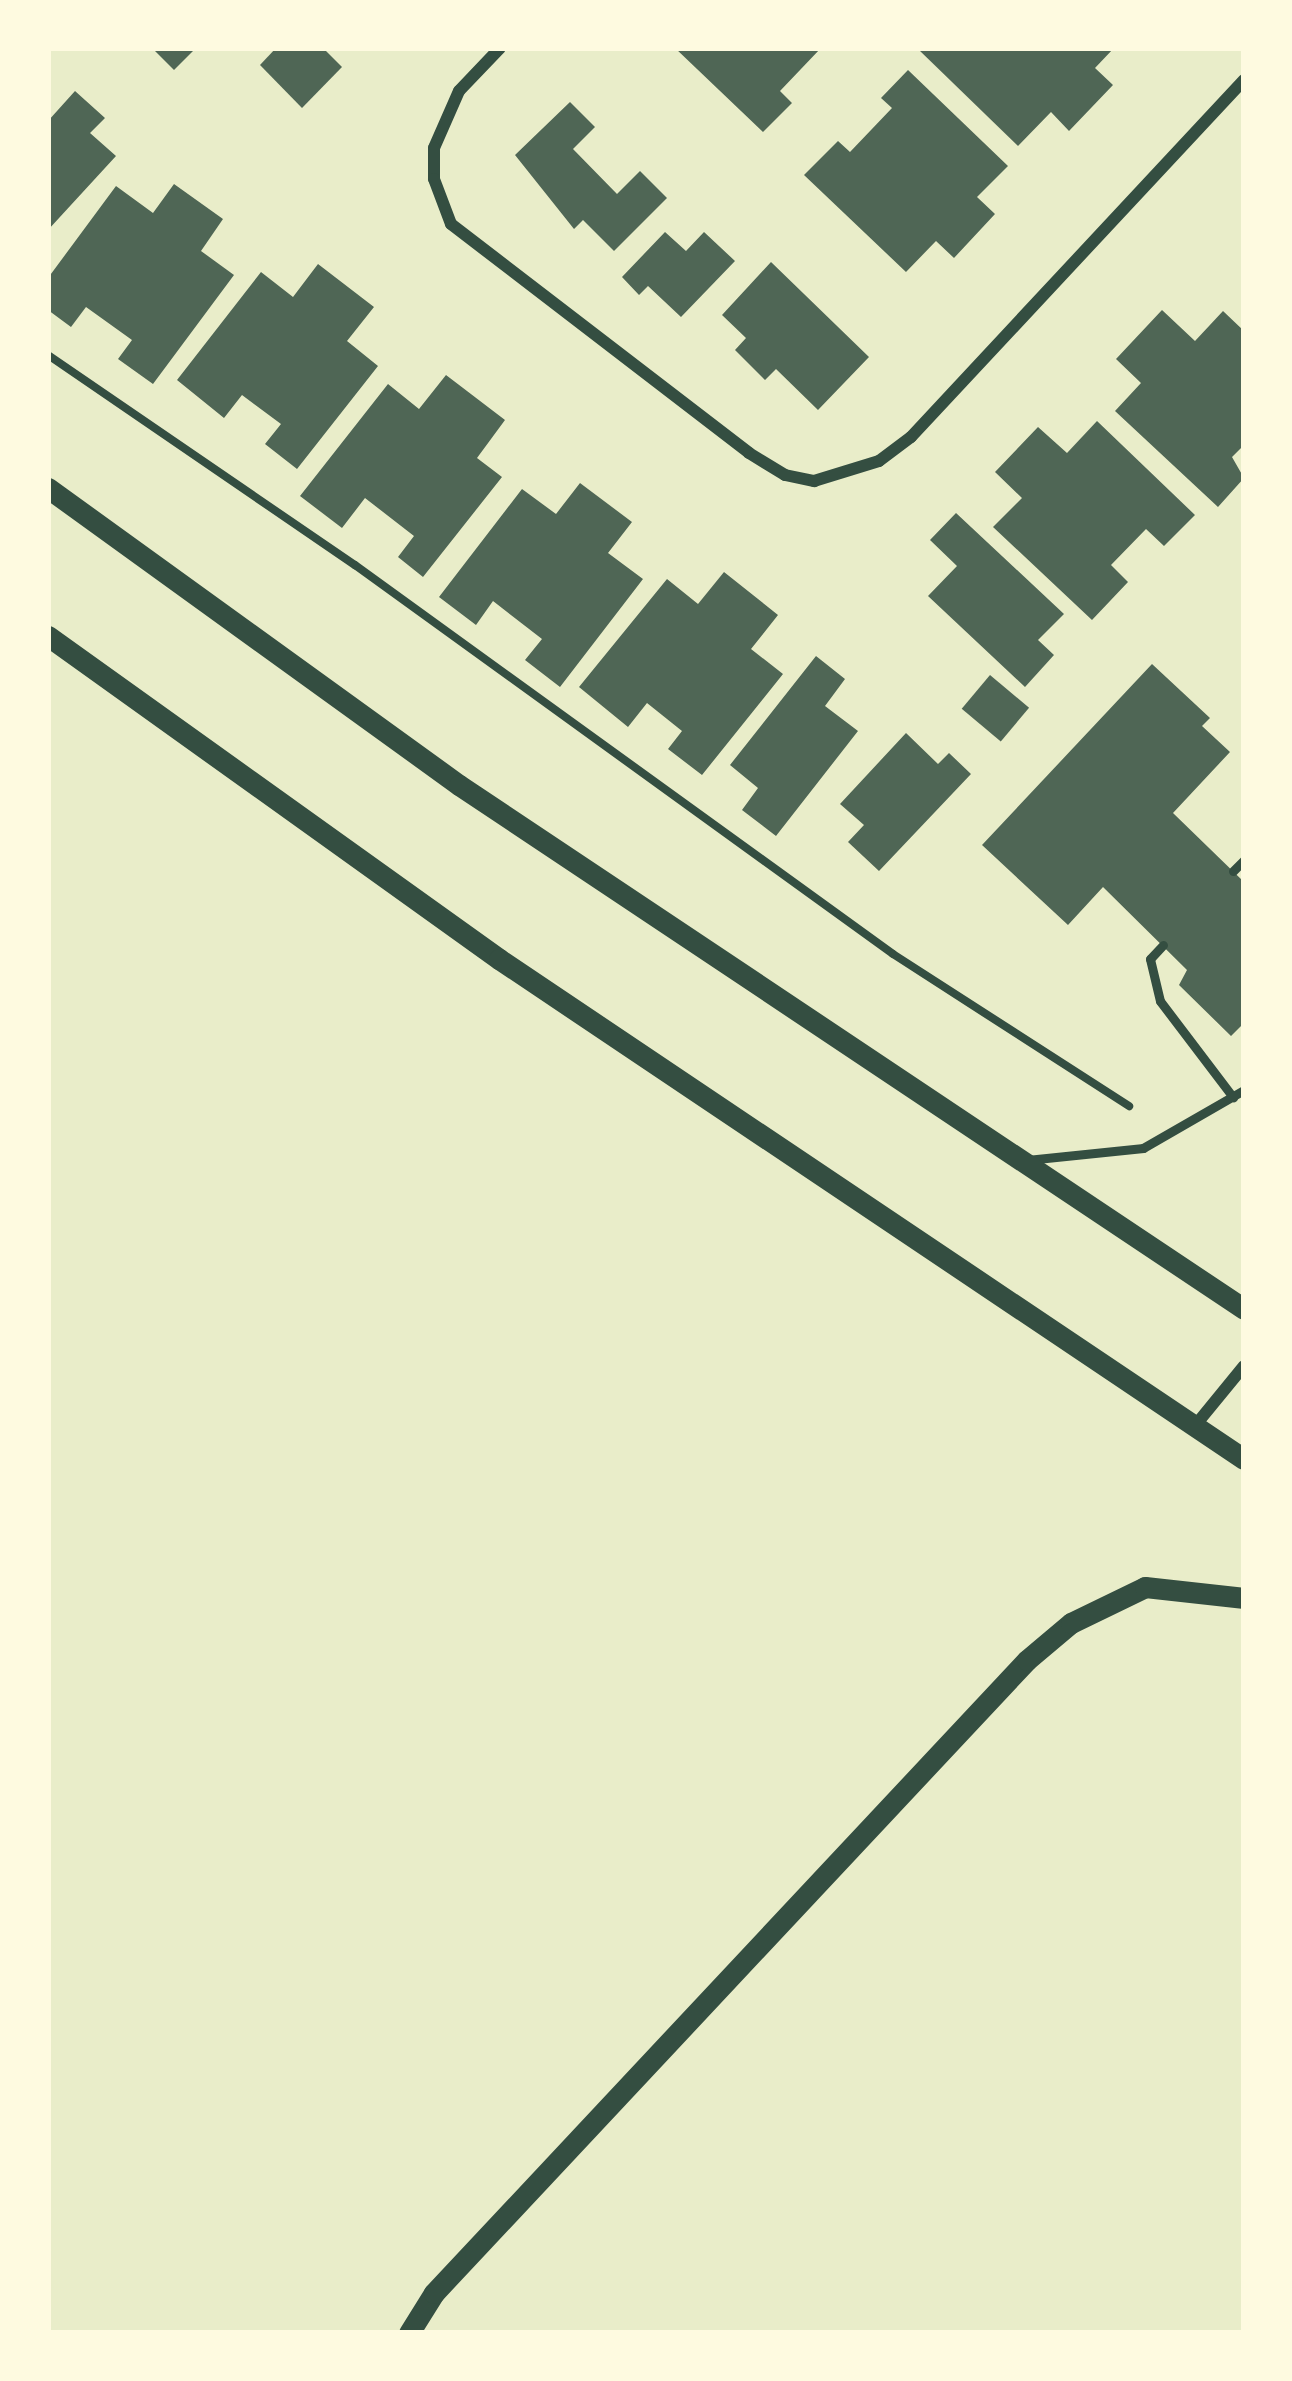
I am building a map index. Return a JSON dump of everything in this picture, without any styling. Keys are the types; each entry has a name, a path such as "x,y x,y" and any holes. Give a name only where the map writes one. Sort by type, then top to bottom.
{"street":[{"path":"500,48 459,91 434,148 434,179 451,224 749,453 785,475 818,481 879,461 910,436 1244,80"},
{"path":"48,488 291,668 1015,1161 1244,1309"},
{"path":"48,636 500,959 1244,1459"},
{"path":"1194,1427 1244,1366"},
{"path":"409,2333 434,2293 1028,1660 1070,1623 1145,1587 1244,1598"}],"lane":[{"path":"1233,871 1244,860"},
{"path":"1163,945 1150,959 1160,1001 1233,1097"},
{"path":"1015,1161 1143,1148 1244,1090"}],"path":[{"path":"48,355 355,565 893,954 1129,1106"}],"building":[{"path":"152,48 196,48 174,70"},
{"path":"276,48 323,48 342,67 302,108 260,65"},
{"path":"675,48 821,48 780,91 792,103 763,132"},
{"path":"1114,48 1095,68 1113,85 1069,131 1051,112 1018,146 919,50"},
{"path":"908,70 1008,166 977,197 995,214 954,258 936,241 906,272 804,175 838,141 850,152 892,108 881,98"},
{"path":"75,91 105,118 90,133 116,156 48,230 48,121"},
{"path":"570,102 595,127 573,149 617,194 640,171 667,198 614,251 583,220 574,229 515,155"},
{"path":"174,184 223,219 201,251 234,275 153,384 118,359 132,340 86,307 71,327 48,310 48,278 116,186 153,213"},
{"path":"665,232 686,251 704,232 735,261 681,317 648,286 639,295 622,277"},
{"path":"771,262 869,357 818,410 776,369 765,380 735,350 746,338 722,315"},
{"path":"318,264 374,307 347,341 378,366 297,469 265,444 281,424 242,395 224,418 177,380 261,272 293,297"},
{"path":"1162,310 1195,341 1223,311 1244,331 1244,445 1232,457 1244,478 1218,507 1115,411 1141,383 1116,359"},
{"path":"446,375 505,420 477,458 502,477 423,577 398,557 414,536 365,498 342,528 300,496 388,384 419,409"},
{"path":"1097,421 1195,515 1164,546 1146,529 1111,565 1128,582 1092,620 993,527 1022,498 995,472 1038,427 1067,453"},
{"path":"580,483 632,522 608,553 643,579 560,687 525,660 542,639 493,601 476,625 439,597 522,489 556,514"},
{"path":"956,513 1064,614 1038,640 1054,655 1025,687 928,596 957,566 930,540"},
{"path":"724,572 778,615 751,649 783,674 702,775 668,749 682,731 647,703 628,727 579,687 667,579 698,604"},
{"path":"816,656 845,679 825,706 858,731 776,836 742,810 758,788 730,765"},
{"path":"1152,664 1210,718 1202,726 1230,752 1173,813 1244,882 1244,1023 1231,1036 1179,985 1187,970 1103,887 1068,925 982,845"},
{"path":"990,675 1029,708 1001,741 962,709"},
{"path":"906,733 938,764 949,753 971,774 879,871 848,842 864,825 840,804"}]}
